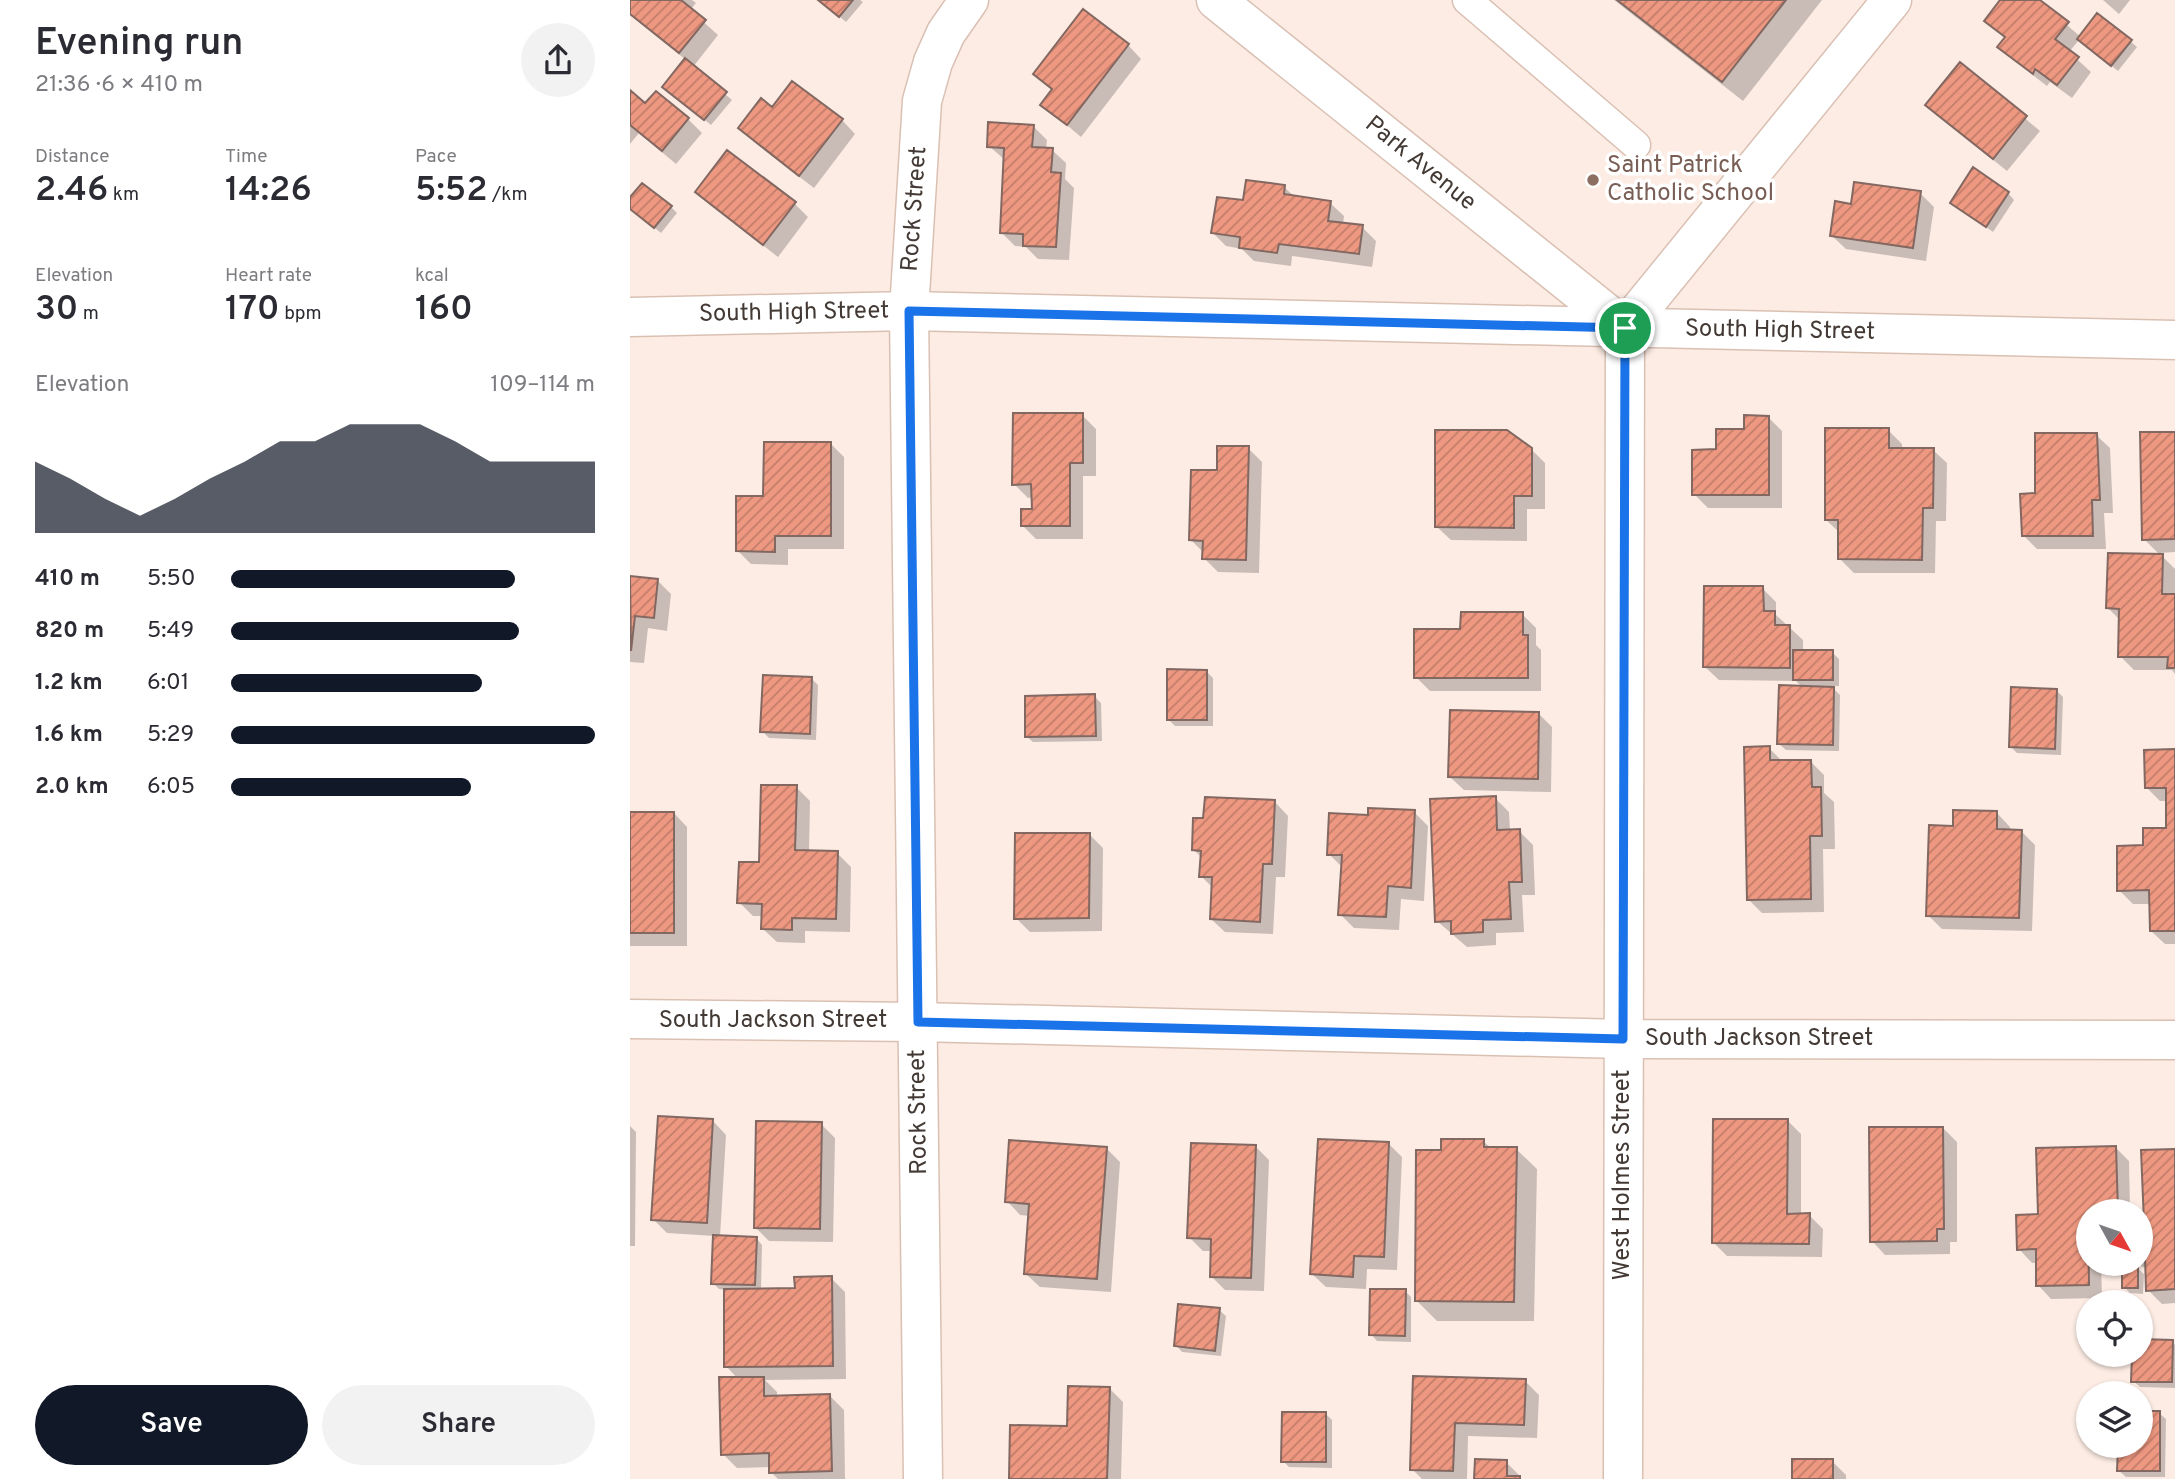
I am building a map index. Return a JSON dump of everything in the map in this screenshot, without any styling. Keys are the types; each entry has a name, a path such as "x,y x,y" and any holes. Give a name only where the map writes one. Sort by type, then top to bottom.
{"street":[{"name":"Rock Street","path":"923,1479 909,311 922,101 933,62 946,33 969,0"},
{"name":"Park Avenue","path":"1216,0 1625,328"},
{"path":"1625,328 1892,0"},
{"name":"South High Street","path":"630,317 909,311 2175,340"},
{"name":"West Holmes Street","path":"1623,1479 1625,328"},
{"name":"South Jackson Street","path":"630,1019 918,1022 1623,1039 2175,1040"}],"lane":[{"path":"1468,0 1636,145"}],"building":[{"path":"630,0 681,0 706,20 679,53 630,14"},
{"path":"818,0 853,0 839,17"},
{"path":"1617,0 1786,0 1722,82"},
{"path":"2000,0 2040,0 2069,22 2055,39 2079,57 2057,85 2035,69 2033,74 1997,47 2005,37 1984,21"},
{"path":"1083,9 1129,44 1067,125 1040,105 1052,89 1033,74"},
{"path":"2097,13 2132,40 2111,66 2077,39"},
{"path":"685,58 727,92 704,120 662,87"},
{"path":"1960,62 2027,116 1993,159 1925,105"},
{"path":"792,81 843,119 799,176 738,128 761,98 772,107"},
{"path":"630,90 645,103 656,91 689,118 662,151 630,125"},
{"path":"988,122 1034,125 1032,147 1053,148 1051,172 1061,173 1056,247 1023,246 1023,234 1000,233 1004,148 987,147"},
{"path":"727,150 796,202 763,245 695,192"},
{"path":"1973,167 2009,192 1986,227 1950,203"},
{"path":"1246,180 1285,185 1284,194 1331,201 1328,221 1363,225 1359,254 1279,244 1277,253 1239,248 1240,237 1211,233 1217,197 1243,200"},
{"path":"1854,182 1921,191 1913,248 1830,236 1835,201 1851,204"},
{"path":"642,183 672,206 654,228 630,209 630,197"},
{"path":"1013,413 1083,413 1083,463 1070,463 1070,526 1021,526 1021,509 1032,509 1031,484 1012,485"},
{"path":"1744,415 1769,416 1769,495 1692,495 1692,450 1716,449 1716,429 1744,429"},
{"path":"1825,428 1889,428 1889,448 1934,448 1933,508 1923,508 1922,560 1838,559 1838,520 1825,520"},
{"path":"1435,430 1507,430 1532,448 1532,496 1514,496 1514,528 1435,527"},
{"path":"2140,432 2175,432 2175,539 2142,540"},
{"path":"2035,433 2097,433 2100,500 2092,500 2093,536 2022,536 2020,494 2035,493"},
{"path":"764,442 831,442 831,536 775,536 775,552 736,551 736,496 763,496"},
{"path":"1217,446 1249,446 1246,560 1202,559 1203,541 1189,540 1191,470 1217,470"},
{"path":"2108,553 2163,554 2162,594 2175,594 2175,668 2167,668 2168,657 2118,657 2119,609 2106,608"},
{"path":"630,576 658,579 654,618 635,616 631,651"},
{"path":"1704,586 1763,586 1764,611 1775,611 1775,625 1790,625 1790,668 1703,667"},
{"path":"1461,612 1523,612 1523,635 1528,635 1528,678 1414,678 1414,629 1460,629"},
{"path":"1793,650 1833,650 1833,680 1793,680"},
{"path":"1167,669 1207,670 1207,720 1167,720"},
{"path":"763,675 812,677 810,734 760,732"},
{"path":"1779,685 1834,687 1833,745 1777,744"},
{"path":"2011,687 2057,689 2055,749 2009,747"},
{"path":"1095,694 1096,736 1025,737 1025,696"},
{"path":"1450,710 1539,712 1538,779 1448,777"},
{"path":"1770,746 1770,760 1811,760 1812,787 1821,787 1822,836 1810,836 1811,899 1747,900 1744,747"},
{"path":"2175,749 2175,931 2150,931 2149,890 2117,891 2117,846 2143,845 2143,828 2166,828 2166,788 2145,788 2144,750"},
{"path":"761,785 797,785 795,850 838,851 836,919 792,918 792,930 761,929 762,904 737,903 739,862 759,862"},
{"path":"1496,796 1497,830 1520,829 1522,882 1509,882 1511,919 1483,920 1483,932 1451,934 1451,921 1435,922 1430,799"},
{"path":"1205,797 1275,800 1272,864 1263,864 1260,922 1210,919 1212,877 1199,877 1201,851 1192,850 1193,818 1203,818"},
{"path":"1368,808 1415,810 1411,888 1388,886 1386,917 1338,915 1342,855 1327,855 1329,813 1368,815"},
{"path":"1953,810 1997,811 1997,829 2022,830 2019,918 1926,916 1929,825 1953,826"},
{"path":"630,812 674,812 674,933 630,933"},
{"path":"1015,833 1090,833 1089,918 1014,919"},
{"path":"658,1116 713,1119 707,1223 651,1220"},
{"path":"1713,1119 1788,1119 1787,1214 1810,1213 1809,1244 1712,1243"},
{"path":"756,1121 822,1122 820,1229 754,1228"},
{"path":"1869,1127 1943,1127 1944,1229 1937,1229 1937,1241 1870,1242"},
{"path":"1318,1139 1389,1142 1384,1257 1354,1256 1353,1277 1310,1274"},
{"path":"1441,1139 1484,1139 1484,1147 1517,1147 1514,1302 1415,1301 1416,1150 1441,1150"},
{"path":"1009,1140 1107,1147 1097,1279 1024,1274 1029,1204 1005,1202"},
{"path":"1191,1143 1256,1145 1251,1278 1210,1277 1211,1239 1187,1238"},
{"path":"2116,1146 2118,1199 2076,1199 2076,1276 2089,1276 2089,1285 2036,1286 2036,1249 2017,1250 2016,1215 2038,1214 2036,1148"},
{"path":"2175,1149 2175,1289 2146,1290 2146,1276 2153,1276 2153,1199 2143,1199 2141,1150"},
{"path":"713,1235 757,1237 755,1285 711,1284"},
{"path":"832,1276 833,1366 724,1367 724,1289 795,1288 794,1277"},
{"path":"2122,1276 2138,1276 2138,1288 2122,1288"},
{"path":"1370,1289 1406,1289 1405,1336 1369,1335"},
{"path":"1178,1304 1220,1308 1215,1351 1174,1346"},
{"path":"2153,1339 2173,1340 2172,1382 2131,1381 2132,1367 2153,1367"},
{"path":"1413,1376 1526,1379 1524,1425 1455,1423 1453,1471 1410,1470"},
{"path":"719,1377 764,1377 764,1396 830,1394 832,1471 769,1473 769,1453 721,1455"},
{"path":"1068,1386 1110,1387 1107,1479 1009,1479 1010,1425 1067,1426"},
{"path":"2153,1411 2160,1411 2160,1471 2117,1471 2118,1458 2153,1458"},
{"path":"1282,1412 1326,1412 1326,1462 1281,1462"},
{"path":"1475,1459 1507,1460 1507,1476 1520,1476 1520,1479 1474,1479"},
{"path":"1792,1459 1833,1459 1833,1479 1792,1479"}],"place":[{"name":"Saint Patrick Catholic School","path":"1593,180"}],"route":[{"path":"909,311 1625,328 1623,1039 918,1022 909,311"}]}
